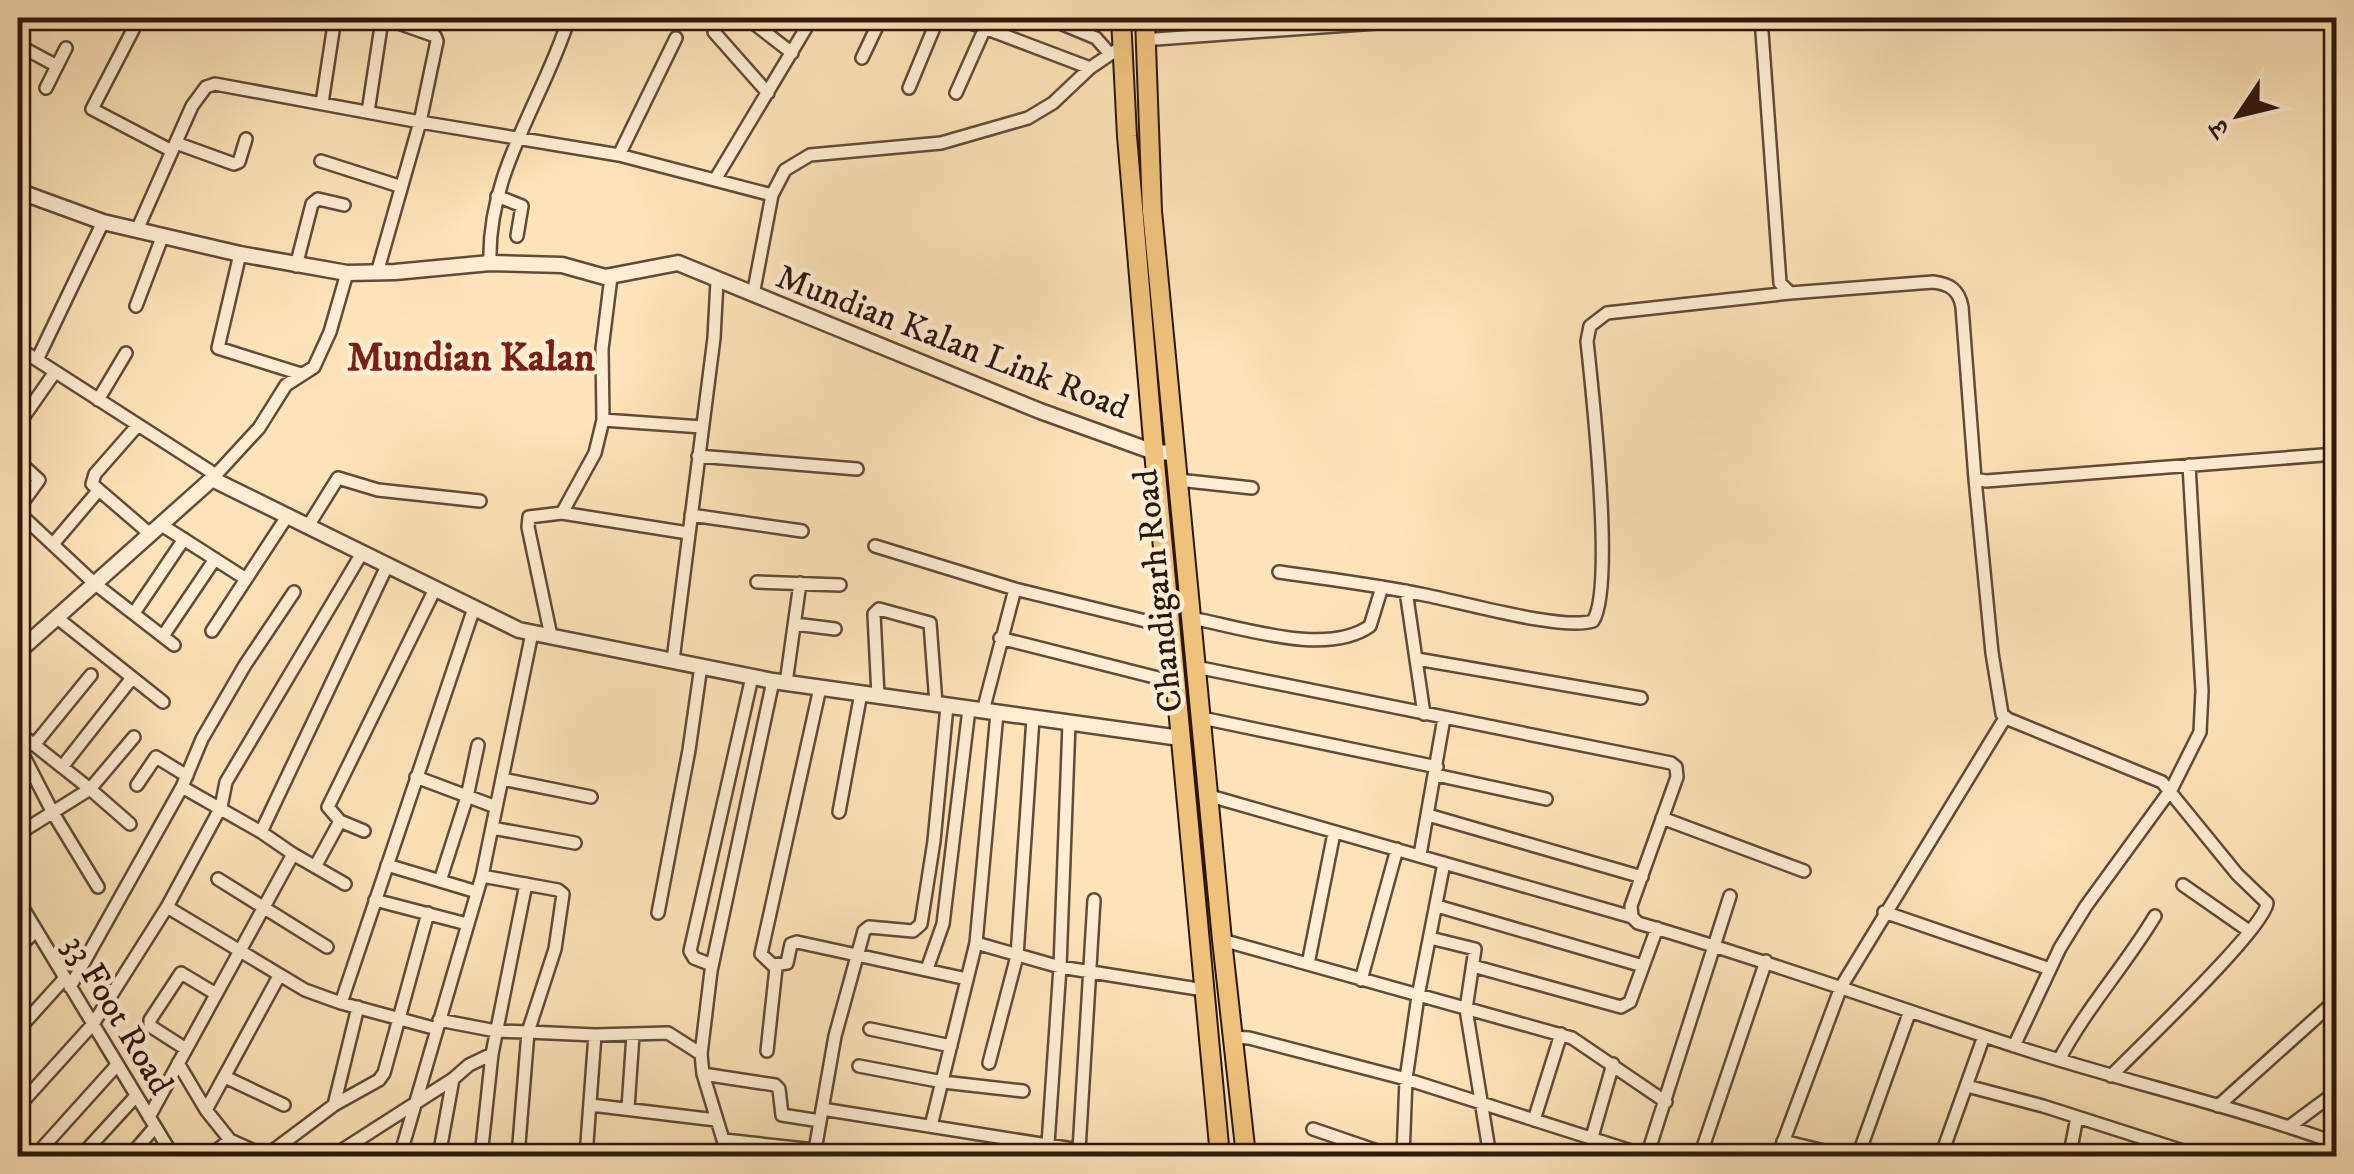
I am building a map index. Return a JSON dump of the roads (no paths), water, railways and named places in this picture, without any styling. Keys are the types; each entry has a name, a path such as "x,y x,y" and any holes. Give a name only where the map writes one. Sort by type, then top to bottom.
{"main road":[{"name":"Chandigarh Road","path":"1121,18 1116,50 1220,1156"},
{"name":"Chandigarh Road","path":"1145,18 1152,212 1246,1156"}],"street":[{"path":"322,103 335,18"},
{"path":"368,112 380,22 388,18 431,33 437,41 420,122 376,273"},
{"path":"490,263 489,239 497,196 568,18"},
{"path":"747,18 792,53"},
{"path":"716,178 812,18"},
{"path":"862,58 882,18"},
{"path":"909,88 938,18"},
{"path":"958,18 981,23 1090,68"},
{"path":"753,295 772,195 781,174 803,157 942,143 1009,125 1052,103 1116,50 1048,18"},
{"path":"1144,40 1445,18"},
{"path":"1760,18 1778,274 1780,283 1790,293"},
{"path":"956,93 981,23"},
{"path":"135,26 92,108 174,146 234,164 239,162 246,139"},
{"path":"714,32 768,92"},
{"path":"619,154 676,38"},
{"path":"18,44 57,66"},
{"path":"46,88 66,48"},
{"path":"138,230 198,95 215,84 619,154 772,195"},
{"path":"321,161 399,186"},
{"path":"18,191 102,222 296,266 376,273 490,263 562,265 611,276 602,349 603,420 595,453 562,514"},
{"path":"497,196 522,206 517,236"},
{"path":"296,266 312,204 318,199 344,205"},
{"path":"38,360 102,222"},
{"path":"136,306 163,235"},
{"path":"240,254 218,348 301,374"},
{"name":"Mundian Kalan Link Road","path":"611,276 678,263 1040,410 1154,452 1176,454"},
{"path":"18,652 214,477 259,428 286,385 314,367 330,332 347,273"},
{"path":"1279,572 1382,587 1548,620 1587,623 1594,620 1600,602 1602,534 1587,341 1590,326 1607,313 1790,293 1933,282 1954,289 1962,307 1992,653 2005,718 2160,781 2238,874 2267,902 2266,911 2249,931 2111,1076"},
{"path":"674,660 723,284"},
{"path":"18,348 214,477 435,590 532,633 779,682 1180,738"},
{"path":"98,400 126,353"},
{"path":"18,425 55,372"},
{"path":"603,420 702,427"},
{"path":"138,425 92,480 98,491 155,528 184,539 246,580"},
{"path":"1975,479 2336,454"},
{"path":"698,456 857,469"},
{"path":"18,461 39,480 18,510 94,583 174,644"},
{"path":"2014,1046 2050,969 2086,906 2170,790 2198,739 2202,723 2189,465"},
{"path":"308,526 338,478 378,490 480,501"},
{"path":"1178,480 1252,488"},
{"path":"53,544 98,491"},
{"path":"551,636 528,520 532,516 562,514 688,533"},
{"path":"691,515 802,530"},
{"path":"212,630 288,516"},
{"path":"134,613 184,539"},
{"path":"875,546 1014,589 1170,627"},
{"path":"18,1107 93,1024 167,907 221,808 226,782 362,554"},
{"path":"163,636 215,559"},
{"path":"262,832 388,566"},
{"path":"758,582 840,585"},
{"path":"728,1156 700,1054 712,965 795,624 800,584"},
{"path":"1192,618 1296,638 1332,640 1370,626 1382,587"},
{"path":"928,969 943,924 983,711 1014,589"},
{"path":"364,831 340,821 330,814 328,807 435,590"},
{"path":"18,1030 68,982 185,782 202,738 294,592"},
{"path":"1406,592 1424,714"},
{"path":"341,1003 474,608"},
{"path":"815,1150 835,1036 867,928 913,931 921,924 934,841 941,705 930,623 879,609 874,614 878,696"},
{"path":"56,617 163,702"},
{"path":"795,624 835,629"},
{"path":"400,1156 482,876 532,633"},
{"path":"1000,638 1174,682"},
{"path":"1417,659 1641,698"},
{"path":"658,913 701,666"},
{"path":"1196,667 1672,763 1676,777 1631,906 1632,917"},
{"path":"34,745 91,675"},
{"path":"712,965 694,958 690,951 752,677"},
{"path":"62,766 132,678"},
{"path":"820,688 762,959 774,965 787,963 791,944 795,942 968,979"},
{"path":"839,812 860,693"},
{"path":"931,1126 976,943 983,711"},
{"path":"989,1062 1017,956 1033,718"},
{"path":"1202,718 1546,799"},
{"path":"1420,855 1444,718"},
{"path":"1778,1156 1841,987 2005,718"},
{"path":"1048,1144 1060,967 1069,723"},
{"path":"18,732 130,824"},
{"path":"18,834 90,789 134,738"},
{"path":"18,745 98,887"},
{"path":"440,881 467,797 478,745"},
{"path":"137,785 156,757 221,808 345,884"},
{"path":"416,777 496,807"},
{"path":"502,779 591,796"},
{"path":"1210,796 1632,917 1638,923 1766,961 2014,1046 2290,1126 2336,1143"},
{"path":"1428,815 1642,876"},
{"path":"1662,818 1804,871"},
{"path":"314,868 340,821"},
{"path":"492,828 574,844"},
{"path":"1308,964 1334,833"},
{"path":"1361,980 1397,849"},
{"path":"130,1156 152,1122 178,1062 293,854"},
{"path":"1403,1156 1406,1078 1444,863"},
{"path":"386,865 477,892"},
{"path":"482,876 558,890 564,897 554,949 528,1032 518,1156"},
{"path":"218,879 327,947"},
{"path":"480,1156 492,1054 526,884"},
{"path":"2183,885 2249,931"},
{"path":"1232,1037 1406,1078 1647,1156 1730,896"},
{"name":"33 Foot Road","path":"18,900 173,1156"},
{"path":"375,900 468,924"},
{"path":"703,1074 776,1086 781,1115 931,1126 1077,1150 1094,900"},
{"path":"1437,906 1644,966"},
{"path":"167,907 279,976 341,1003 400,1018 496,1031 595,1035 668,1032 700,1054"},
{"path":"1884,912 2050,969"},
{"path":"178,1062 206,1110 230,1140 265,1156 334,1104 382,1076 428,914"},
{"path":"2059,1060 2084,1015 2126,962 2155,916"},
{"path":"1472,966 1620,1007 1630,1002 1657,928"},
{"path":"18,949 36,930"},
{"path":"1430,938 1474,948 1466,1010 1490,1156"},
{"path":"1222,940 1578,1040 1666,1102"},
{"path":"976,943 1060,967 1204,990"},
{"path":"1700,1156 1766,961"},
{"path":"767,1050 774,965"},
{"path":"186,1049 150,1026 150,1020 180,974 216,994"},
{"path":"206,1110 279,976"},
{"path":"2218,1106 2336,1000"},
{"path":"334,1104 358,1007"},
{"path":"1858,1156 1910,1011"},
{"path":"870,1029 951,1046"},
{"path":"1534,1120 1561,1034"},
{"path":"586,1156 595,1035"},
{"path":"628,1108 634,1035"},
{"path":"1941,1156 1984,1036"},
{"path":"341,1154 469,1065 492,1054"},
{"path":"1592,1137 1613,1064"},
{"path":"35,1156 118,1065"},
{"path":"859,1066 942,1082 1023,1091"},
{"path":"225,1077 284,1105"},
{"path":"439,1156 453,1079"},
{"path":"1967,1086 2077,1117 2173,1153 2199,1156"},
{"path":"2290,1126 2336,1092"},
{"path":"81,1156 136,1096"},
{"path":"591,1105 716,1120"},
{"path":"2073,1156 2077,1117"},
{"path":"1313,1129 1392,1156"},
{"path":"210,1156 230,1140"},
{"path":"724,1140 850,1156"},
{"path":"1784,1141 1845,1156"}],"district":[{"name":"Mundian Kalan","path":"471,356"}]}
